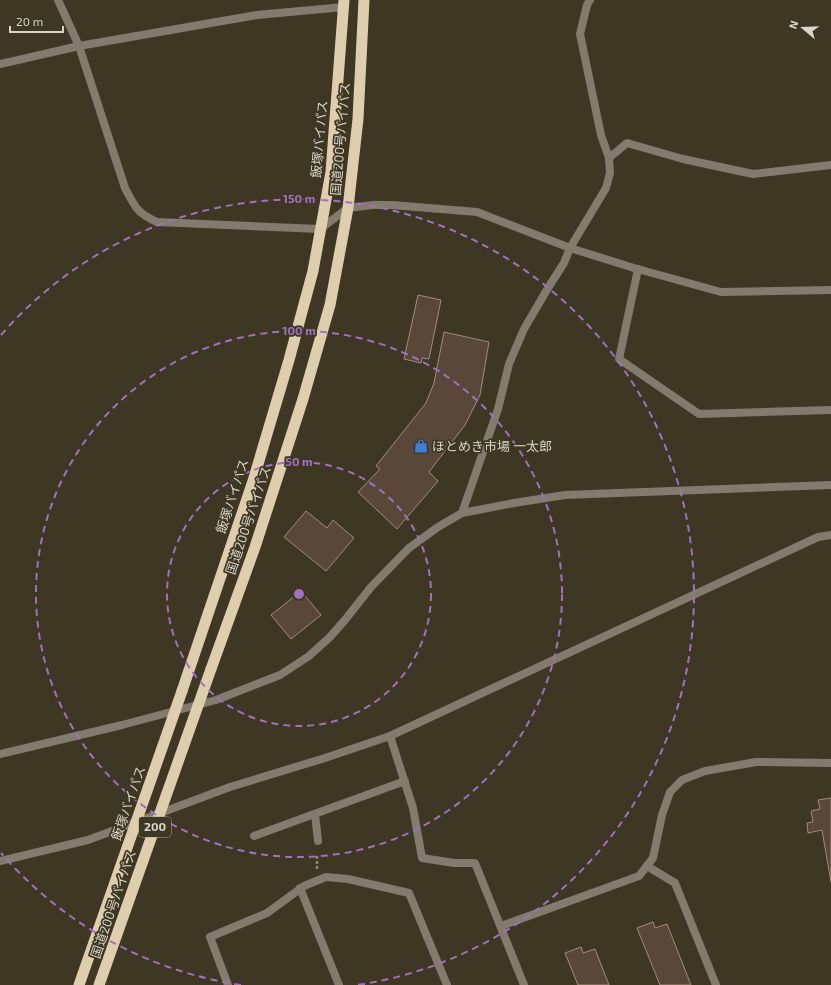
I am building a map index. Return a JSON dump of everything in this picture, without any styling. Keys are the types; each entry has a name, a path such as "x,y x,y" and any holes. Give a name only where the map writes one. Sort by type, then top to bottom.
{"highway":[{"name":"国道200号バイパス","path":"99,985 255,547 303,399 330,305 348,208 358,119 364,0"},
{"name":"飯塚バイパス","path":"79,985 182,691 253,481 289,360 313,271 331,172 344,4"}],"street":[{"path":"58,0 79,46 125,188 143,216 157,222 320,229 348,208 392,204 477,212 530,234 570,248 721,292 831,290"},
{"path":"462,513 498,409 509,364 524,329 564,263 570,248 606,188 610,174 609,158 601,135 580,34 587,5 590,0"},
{"path":"0,64 79,46 257,15 344,4"},
{"path":"609,158 628,143 683,158 753,174 831,166"},
{"path":"638,269 619,359 699,414 831,410"},
{"path":"0,754 122,725 216,700 280,675 309,656 329,638 371,587 409,548 438,527 462,513 565,495 831,485"},
{"path":"0,861 88,840 230,788 390,736 818,537 831,535"},
{"path":"390,736 413,808 422,858 454,863 476,863 524,985"},
{"path":"501,926 639,876 653,858 662,815 670,792 682,780 705,771 756,762 831,763"},
{"path":"254,836 405,781"},
{"path":"315,814 318,841"},
{"path":"647,866 675,883 716,985"},
{"path":"228,985 210,937 267,913 300,888 326,877 348,879 409,892 447,985"},
{"path":"300,888 339,985"}],"path":[{"path":"316,881 318,841"}],"building":[{"path":"418,295 441,300 429,359 422,358 421,363 404,359"},
{"name":"ほとめき市場 一太郎","path":"444,332 489,342 480,395 465,425 429,472 438,481 397,529 358,492 380,469 376,466 426,403 434,383"},
{"path":"306,511 327,528 333,520 354,538 326,571 284,537"},
{"path":"301,591 321,615 291,639 271,615"},
{"path":"831,798 831,882 822,830 808,833 807,823 813,822 811,811 820,809 818,800"},
{"path":"653,922 655,928 667,924 691,985 660,985 637,928"},
{"path":"581,947 583,953 595,949 609,985 578,985 565,953"}],"place":[{"name":"ほとめき市場 一太郎","path":"421,446"}]}
